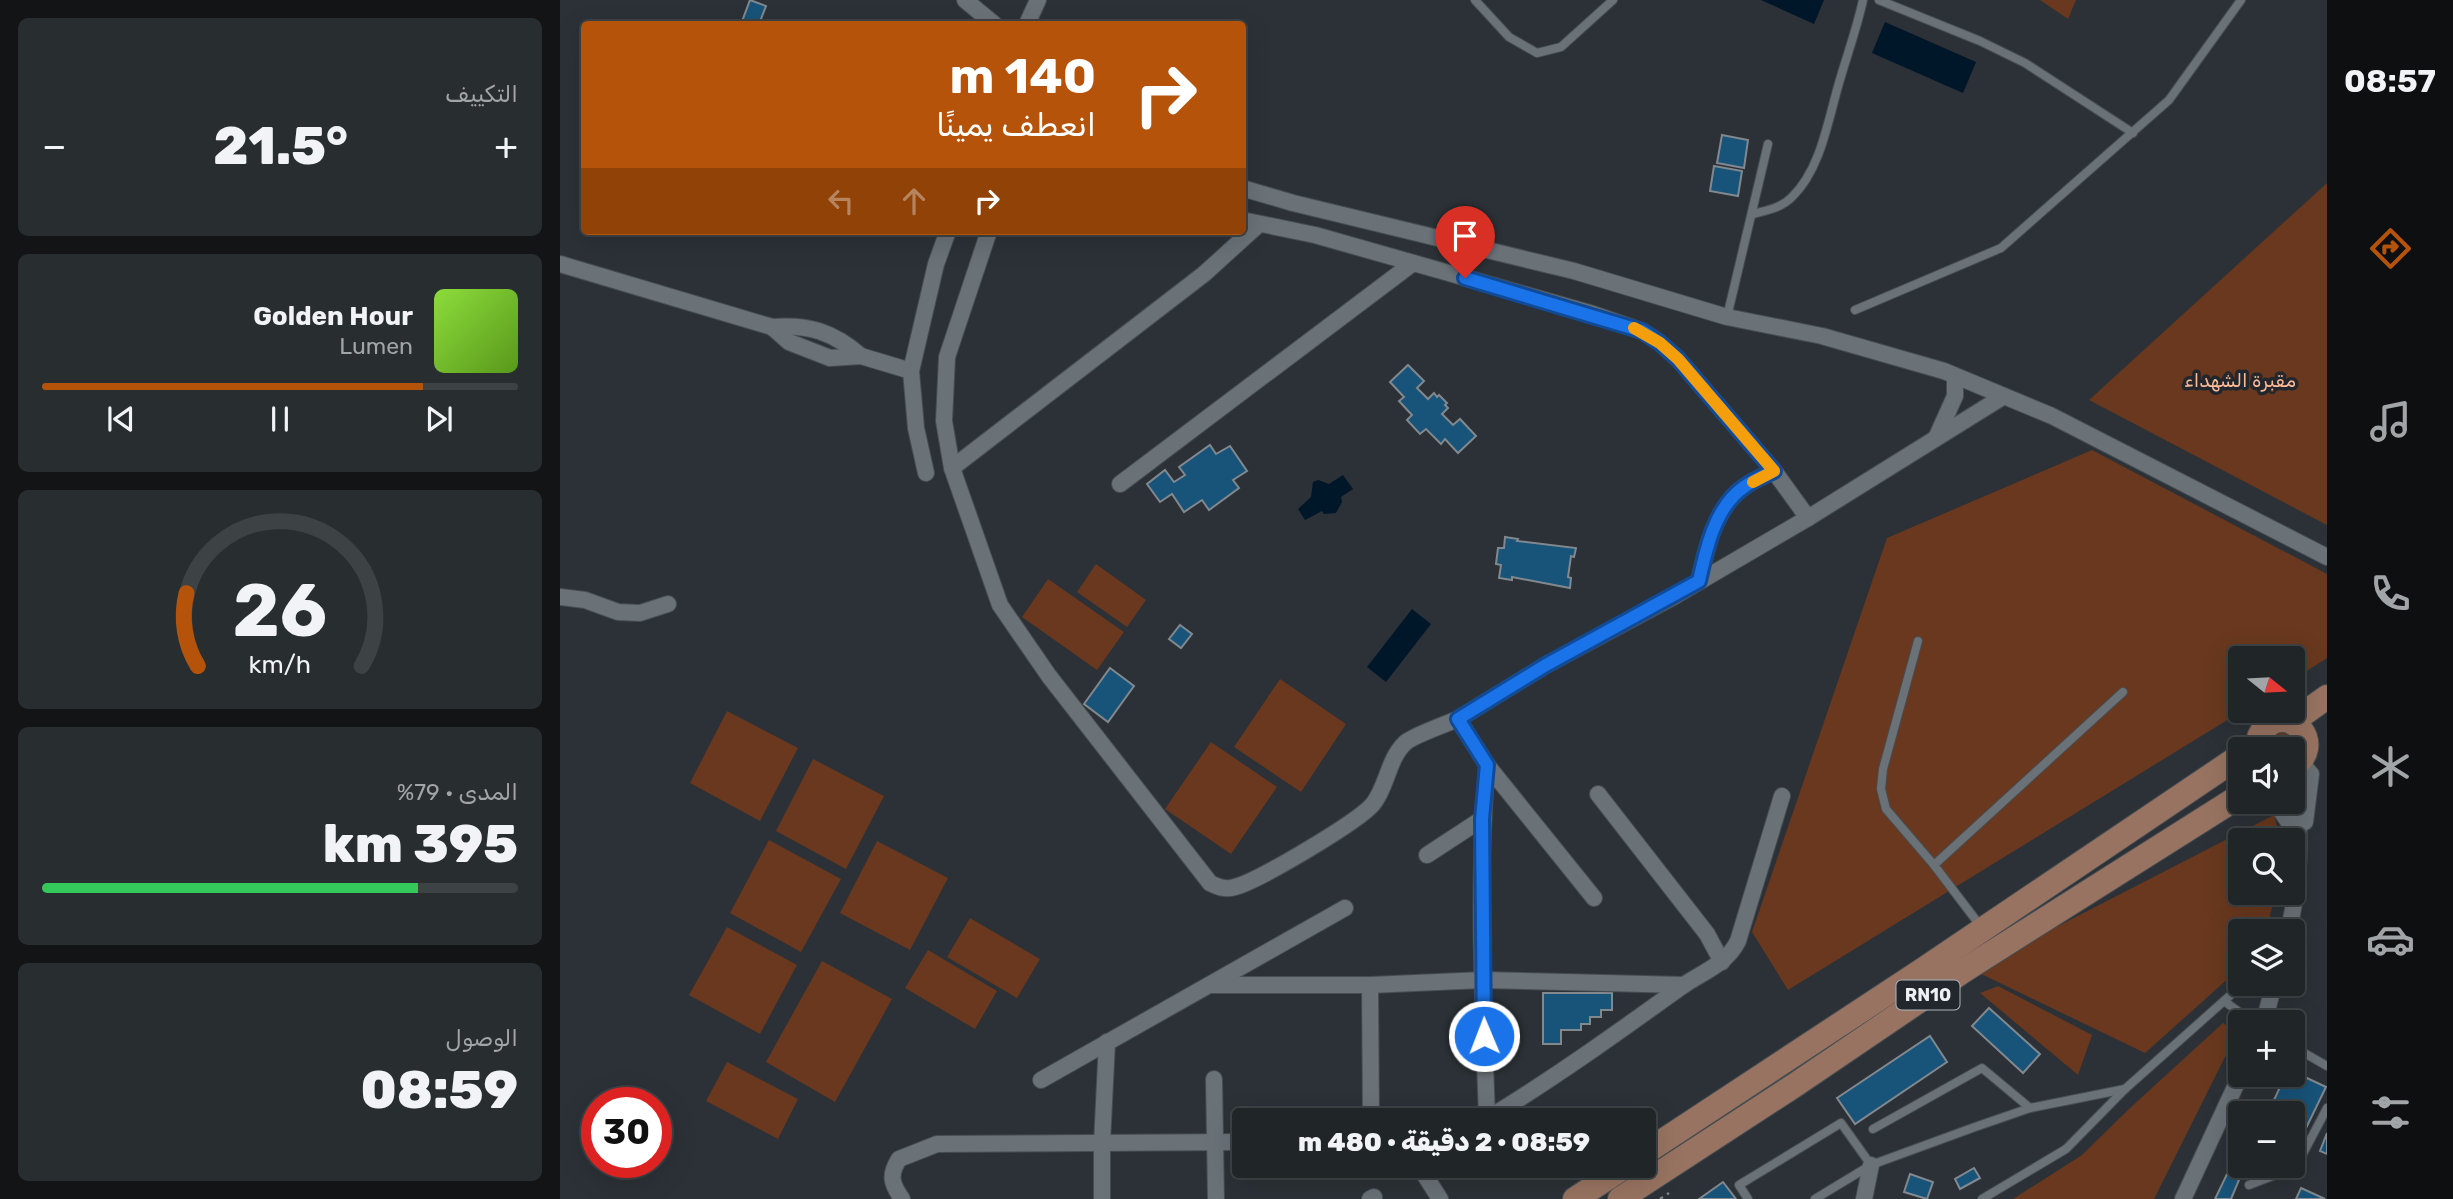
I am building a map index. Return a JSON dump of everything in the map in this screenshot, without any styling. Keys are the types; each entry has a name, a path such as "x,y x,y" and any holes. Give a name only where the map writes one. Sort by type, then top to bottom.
{"main road":[{"name":"RN10","path":"2305,713 2327,697"},
{"name":"RN10","path":"2258,737 2272,723"},
{"path":"2293,723 2301,729 2307,740 2305,746"},
{"path":"2305,760 2327,738"},
{"name":"RN10","path":"1656,1145 2228,766"},
{"name":"RN10","path":"1620,1199 1795,1086 1964,971 2228,804"},
{"path":"1575,1199 1607,1178"}],"street":[{"path":"965,0 990,21"},
{"path":"1028,21 1038,0"},
{"path":"1246,189 1574,271 1727,317 1822,335 1955,376 2063,421 2327,557"},
{"path":"1250,223 1315,235 1642,331 1678,359 1774,471 1808,518"},
{"path":"926,472 916,428 911,371 936,264 947,235"},
{"path":"988,235 947,357 944,421 952,468 1000,606 1049,676 1210,883 1222,889 1236,887 1264,874 1354,819 1373,804 1397,753 1406,741 1458,719 1546,665 1699,581 1808,518 2004,396"},
{"path":"952,468 1204,274 1239,235"},
{"path":"1120,484 1413,263"},
{"path":"560,264 772,327 789,342 830,358 861,356 911,371"},
{"path":"1936,437 1955,396 1955,376"},
{"path":"1699,581 1712,534 1732,497 1743,487 1774,471"},
{"path":"560,597 585,600 618,612 640,613 668,604"},
{"path":"1458,719 1487,765 1594,898"},
{"path":"1486,1108 1482,819 1487,765"},
{"path":"2304,828 2311,774 2305,771"},
{"path":"1598,794 1707,934 1722,962"},
{"path":"1505,1108 1595,1050 1684,985 1722,962 1732,951 1738,941 1782,796"},
{"path":"1427,855 1482,819"},
{"path":"1041,1080 1345,908"},
{"path":"1210,985 1370,985 1483,980 1684,985"},
{"path":"1370,985 1371,1108"},
{"path":"1102,1199 1107,1042"},
{"path":"1214,1079 1216,1199"},
{"path":"2183,1199 2235,1087"},
{"path":"902,1199 893,1186 891,1174 899,1158 937,1144 1232,1142"},
{"path":"1864,1199 1871,1165"},
{"path":"1427,1178 1440,1199"}],"lane":[{"path":"1475,0 1508,37 1537,53 1561,47 1613,0"},
{"path":"1753,214 1781,206 1792,197 1803,184 1814,163 1863,0"},
{"path":"1879,0 1969,36 2025,63 2133,133"},
{"path":"1855,310 2001,248 2169,100 2241,0"},
{"path":"1727,317 1768,144"},
{"path":"1918,641 1883,769 1881,789 1886,808 1983,928"},
{"path":"1934,865 2123,692"},
{"path":"1982,1199 2066,1149 2125,1089 2230,996"},
{"path":"2224,1001 2236,1010"},
{"path":"2305,1053 2327,1066"},
{"path":"1872,1129 1982,1068 2030,1108"},
{"path":"1815,1199 1871,1165 2030,1108 2125,1089"},
{"path":"2249,1185 2296,1167 2327,1108"},
{"path":"1748,1199 1739,1185 1841,1123 1871,1165"}],"green space":[{"path":"2040,0 2076,0 2068,19"},
{"name":"مقبرة الشهداء","path":"2327,183 2327,525 2089,400"},
{"path":"2092,450 2327,574 2327,658 2305,672 2305,646 2228,646 2228,720 1788,990 1752,932 1887,538"},
{"path":"1096,564 1146,600 1127,627 1077,592"},
{"path":"1048,579 1124,632 1097,670 1022,617"},
{"path":"1280,679 1346,724 1301,792 1234,747"},
{"path":"727,711 798,748 760,821 690,783"},
{"path":"2272,731 2296,733 2296,737 2270,737"},
{"path":"1211,742 1277,787 1231,854 1165,809"},
{"path":"813,759 884,796 846,869 776,831"},
{"path":"2274,815 2278,828 2249,828"},
{"path":"2228,839 2228,905 2273,905 2270,919 2228,919 2228,979 2145,1053 1973,970"},
{"path":"769,840 841,879 801,952 730,913"},
{"path":"877,841 948,878 910,950 840,913"},
{"path":"970,918 1040,959 1017,998 947,957"},
{"path":"727,927 797,965 760,1034 689,995"},
{"path":"928,950 997,991 975,1029 905,988"},
{"path":"822,961 892,999 835,1102 766,1062"},
{"path":"1998,986 2092,1035 2078,1075 1980,993"},
{"path":"2223,1023 2228,1027 2228,1051 2154,1199 2013,1199 2082,1155"},
{"path":"727,1062 798,1099 778,1139 706,1101"}],"water":[{"path":"1761,0 1824,0 1814,24"},
{"path":"1885,22 1976,62 1963,93 1872,53"},
{"path":"1343,475 1353,489 1341,497 1342,502 1336,513 1324,514 1322,511 1305,520 1298,509 1311,497 1313,482 1318,480 1329,484"},
{"path":"1412,609 1431,624 1386,682 1367,667"}],"building":[{"path":"750,0 766,6 760,21 742,21"},
{"path":"1722,135 1748,140 1744,168 1717,163"},
{"path":"1714,166 1742,171 1738,196 1710,191"},
{"path":"1408,365 1424,381 1417,388 1428,399 1434,393 1437,397 1439,395 1448,408 1442,414 1453,425 1460,419 1476,436 1458,453 1445,439 1441,444 1426,429 1420,434 1407,420 1412,415 1399,401 1404,397 1390,382"},
{"path":"1210,445 1216,454 1230,446 1247,471 1233,480 1239,488 1209,510 1202,500 1184,512 1172,494 1160,502 1147,484 1165,470 1174,482 1185,475 1179,467"},
{"path":"1505,537 1518,539 1517,541 1576,548 1574,557 1571,556 1568,577 1571,578 1570,588 1512,577 1512,580 1499,578 1501,565 1496,564 1498,548 1504,548"},
{"path":"1180,625 1192,634 1181,648 1169,639"},
{"path":"1110,668 1134,686 1108,722 1084,704"},
{"path":"1543,993 1612,993 1612,1010 1601,1010 1601,1017 1590,1017 1590,1024 1581,1024 1581,1030 1561,1030 1561,1044 1543,1044"},
{"path":"1989,1008 2040,1054 2023,1073 1972,1026"},
{"path":"1930,1036 1947,1062 1855,1124 1837,1098"},
{"path":"2305,1077 2326,1087 2305,1130 2305,1101 2274,1101 2280,1087 2305,1087"},
{"path":"2327,1133 2327,1154 2320,1151"},
{"path":"1974,1168 1980,1178 1960,1189 1955,1179"},
{"path":"1910,1174 1933,1182 1927,1199 1904,1192"},
{"path":"2227,1174 2228,1178 2239,1180 2231,1199 2215,1199"},
{"path":"1723,1182 1736,1199 1699,1199"},
{"path":"2301,1188 2325,1199 2296,1199"}],"slow traffic":[{"path":"1634,328 1660,343 1678,359 1774,471 1753,482"}],"route":[{"path":"1465,278 1593,314 1642,331 1678,359 1774,471 1743,487 1732,497 1712,534 1699,581 1546,665 1458,719 1487,765 1482,819 1484,1036"}]}
